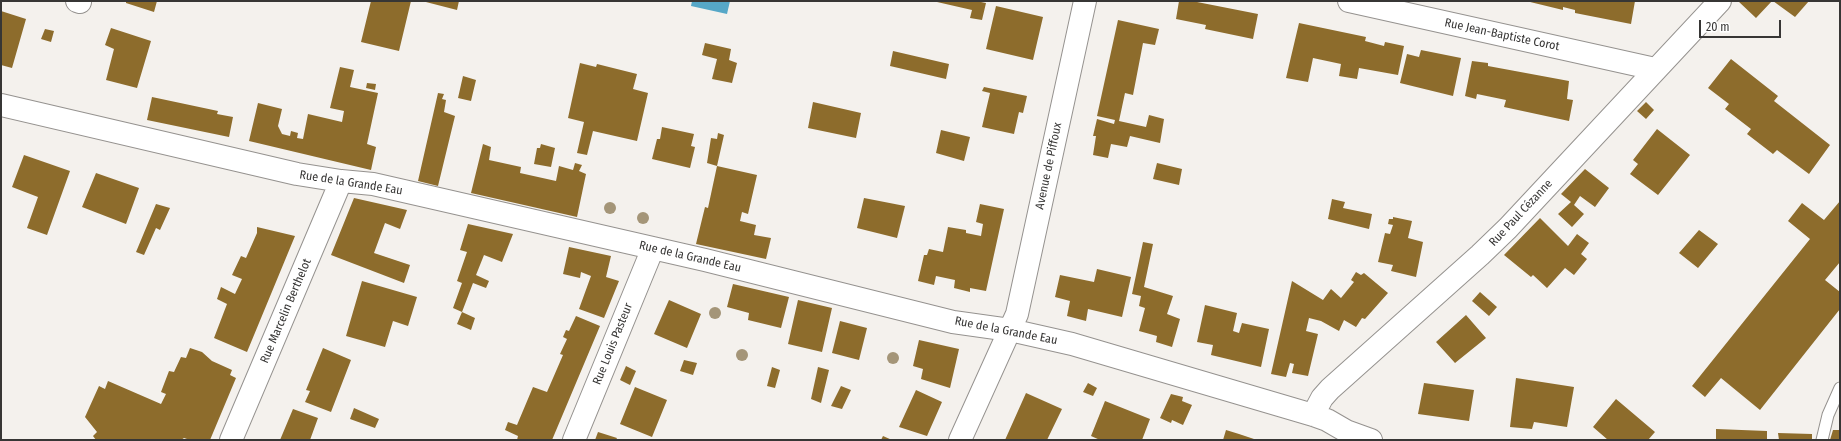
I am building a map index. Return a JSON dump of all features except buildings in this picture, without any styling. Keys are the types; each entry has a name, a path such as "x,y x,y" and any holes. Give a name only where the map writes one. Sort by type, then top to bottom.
{"street":[{"name":"Avenue de Piffoux","path":"960,440 1017,314 1085,1"},
{"name":"Rue Jean-Baptiste Corot","path":"1349,1 1655,69"},
{"name":"Rue Paul Cézanne","path":"1313,415 1322,398 1330,389 1480,255 1508,228 1720,1"},
{"name":"Rue de la Grande Eau","path":"1,105 297,174 341,182 373,184 653,248 953,322 1010,330 1072,344 1313,415 1327,420 1346,431 1371,440"},
{"name":"Rue Marcelin Berthelot","path":"231,440 341,182"},
{"name":"Rue Louis Pasteur","path":"574,440 653,248"}],"lane":[{"path":"1822,440 1828,415 1840,388"}],"water":[{"path":"692,1 730,1 727,14 691,6"}]}
